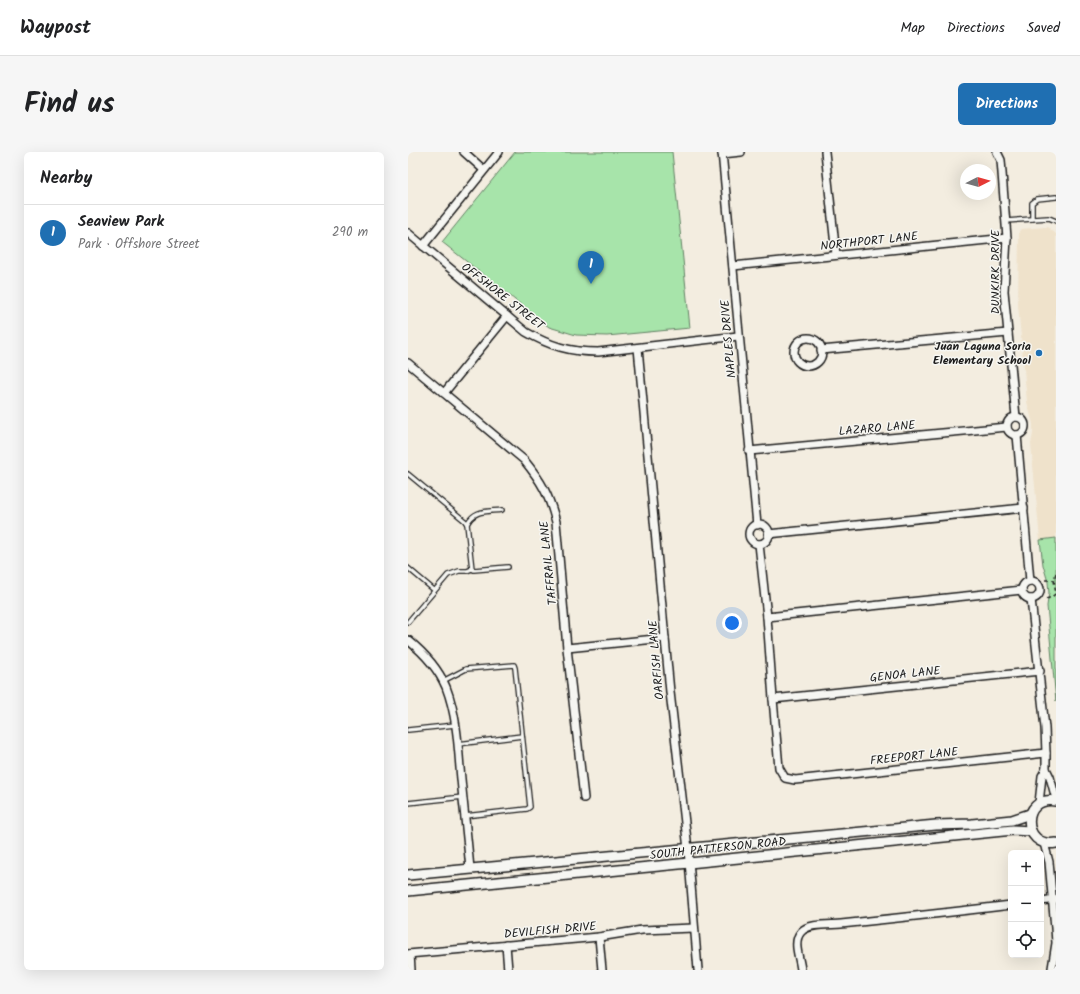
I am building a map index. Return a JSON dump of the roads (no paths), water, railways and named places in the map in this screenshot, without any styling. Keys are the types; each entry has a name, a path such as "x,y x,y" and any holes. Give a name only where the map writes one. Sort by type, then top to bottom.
{"street":[{"path":"464,152 484,170"},
{"path":"423,246 499,152"},
{"path":"722,153 741,152"},
{"path":"825,152 836,255"},
{"name":"DUNKIRK DRIVE","path":"997,152 1000,160 1006,221 1007,238 1004,291 1016,416"},
{"name":"NAPLES DRIVE","path":"722,153 738,336 757,525"},
{"name":"OFFSHORE STREET","path":"408,233 526,332 539,340 555,346 570,350 598,352 738,336"},
{"name":"NORTHPORT LANE","path":"733,266 1007,238"},
{"path":"444,393 507,316"},
{"path":"821,350 1008,333"},
{"name":"OARFISH LANE","path":"638,348 671,699 688,849 698,970"},
{"name":"TAFFRAIL LANE","path":"408,363 524,460 535,473 551,504 556,522 567,648 584,798"},
{"path":"1016,416 1024,421 1025,427 1022,432 1017,435 1011,434 1007,430 1008,421 1016,416"},
{"name":"LAZARO LANE","path":"750,451 1007,427"},
{"path":"1017,435 1030,580"},
{"path":"768,534 1024,508"},
{"path":"757,525 766,528 768,534 768,537 764,542 759,544 753,542 749,537 751,528 757,525"},
{"path":"759,544 767,617 773,699"},
{"path":"1030,580 1036,582 1040,589 1039,595 1032,599 1024,595 1022,590 1023,585 1030,580"},
{"path":"767,617 1022,590"},
{"path":"1032,599 1045,728 1046,769 1050,776 1056,800 1039,803 1030,814 1029,826 1034,836 1039,840 1044,843 1056,843"},
{"path":"567,648 665,638"},
{"path":"408,640 428,659 443,681 452,704 458,744 470,869"},
{"name":"GENOA LANE","path":"773,699 1040,671"},
{"name":"FREEPORT LANE","path":"773,699 779,768 785,778 795,780 1046,753"},
{"path":"1039,803 1042,776 1046,769"},
{"name":"SOUTH PATTERSON ROAD","path":"408,875 936,825 972,824 1012,820 1030,814"},
{"name":"SOUTH PATTERSON ROAD","path":"408,890 1013,830 1031,831"},
{"path":"1044,843 1049,862 1054,899 1056,943 1053,968"},
{"path":"1044,901 1054,899"},
{"path":"801,970 796,942 799,934 805,928 812,926 923,916 1008,905"},
{"name":"DEVILFISH DRIVE","path":"409,954 599,937 642,930 694,928"},
{"path":"599,937 602,970"},
{"path":"506,945 508,970"},
{"path":"409,954 411,970"}],"lane":[{"path":"1032,219 1032,203 1036,199 1056,197"},
{"path":"1006,221 1049,218 1056,221"},
{"path":"408,474 467,524"},
{"path":"472,569 467,524 470,518 479,512 502,510"},
{"path":"408,622 448,575 459,571 467,571 472,569 508,567"},
{"path":"408,568 434,590"},
{"path":"443,681 466,669 514,665 515,668 530,807 527,809 465,816"},
{"path":"408,730 455,725"},
{"path":"458,744 522,736"},
{"path":"408,803 463,797"}],"place":[{"name":"Seaview Park","path":"591,284"},
{"name":"Juan Laguna Soria Elementary School","path":"1039,353"}]}
